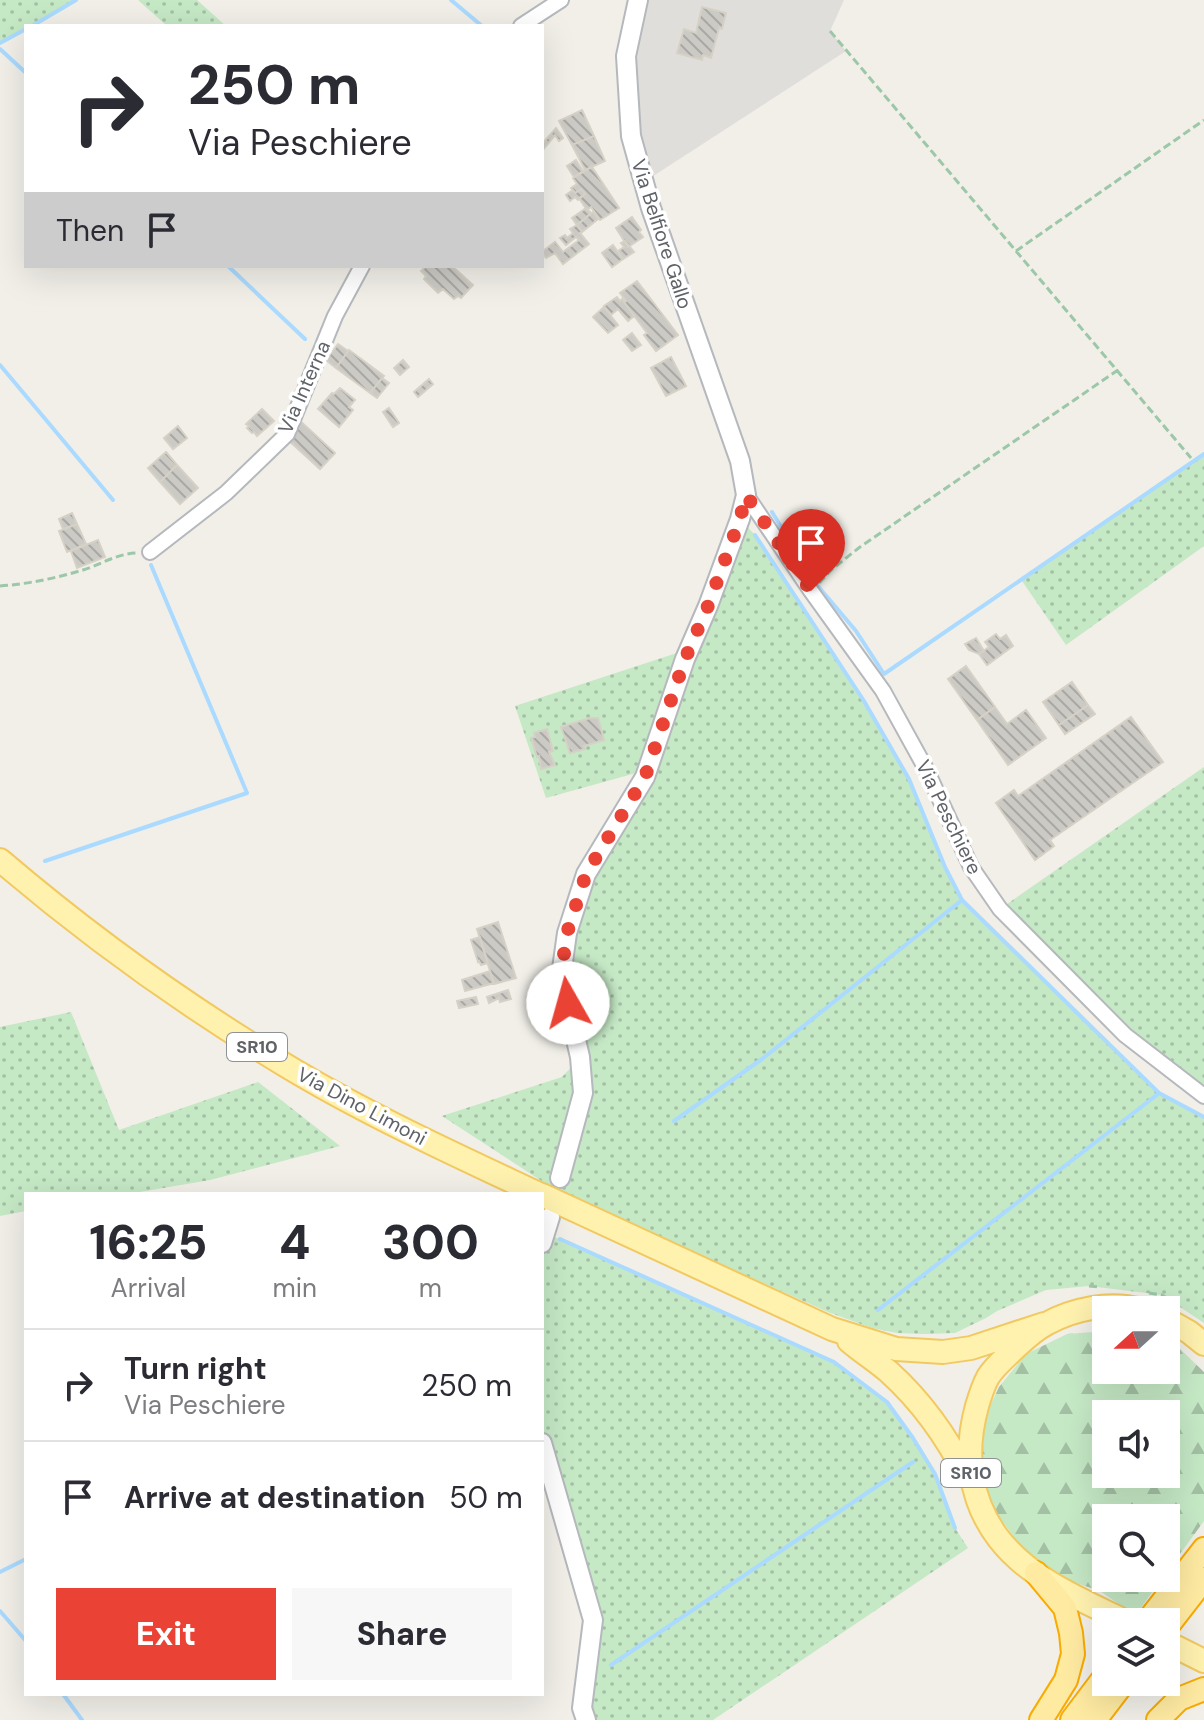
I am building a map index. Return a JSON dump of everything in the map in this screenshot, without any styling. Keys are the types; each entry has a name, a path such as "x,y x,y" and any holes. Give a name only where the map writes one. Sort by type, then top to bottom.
{"highway":[{"path":"1158,1608 1204,1549"},
{"path":"1036,1573 1065,1608 1073,1654 1066,1680 1041,1720"},
{"path":"1180,1610 1204,1579"},
{"path":"1158,1720 1179,1699 1204,1689"},
{"path":"1072,1720 1095,1696"},
{"path":"1095,1720 1102,1696"}],"main road":[{"name":"Via Dino Limoni","path":"0,860 119,955 285,1065 407,1131 535,1192"},
{"name":"Via Dino Limoni","path":"544,1196 832,1329"},
{"name":"SR10","path":"832,1329 896,1349 943,1352 971,1348 1092,1308"},
{"name":"SR10","path":"974,1491 969,1464 970,1444 981,1393 1000,1362 1044,1324"},
{"path":"1180,1327 1204,1344"},
{"name":"SR10","path":"832,1329 890,1373 918,1403 956,1454 1000,1540 1036,1573 1099,1608"},
{"path":"1180,1649 1204,1661"}],"street":[{"path":"524,24 561,0"},
{"name":"Via Belfiore Gallo","path":"638,0 626,56 631,136 651,208 740,461"},
{"name":"Via Interna","path":"150,552 226,493 287,434 335,316 361,268"},
{"name":"Via Peschiere","path":"560,1178 583,1093 580,1057 561,976 567,933 586,874 645,777 685,659 740,519 746,495 740,461"},
{"name":"Via Peschiere","path":"746,495 883,691 926,769 971,867 1000,909 1125,1035 1204,1096"},
{"path":"544,1236 550,1217"},
{"path":"544,1450 593,1620 582,1708 586,1720"}],"path":[{"path":"830,31 1191,458"},
{"path":"1016,251 1204,120"},
{"path":"811,591 860,547 1118,370"},
{"path":"0,586 85,570 125,553 150,552"}],"shaded area":[{"path":"638,0 844,0 830,31 846,51 644,182 631,136"}],"green space":[{"path":"0,0 76,0 35,24 24,24 24,30 0,43"},
{"path":"138,0 197,0 224,24 165,24"},
{"path":"1204,454 1204,546 1066,645 1022,581"},
{"path":"740,519 755,535 864,701 909,779 962,900 1159,1093 1204,1117 1204,1323 1180,1307 1180,1296 1089,1286 1046,1290 955,1333 897,1333 872,1328 828,1312 557,1191 442,1116 562,1077 580,1058 561,976 567,933 647,770 546,798 515,706 689,649"},
{"path":"1204,767 1204,1096 1125,1035 1000,909"},
{"path":"71,1012 119,1130 258,1082 340,1146 210,1180 140,1192 24,1192 24,1211 0,1216 0,1027"},
{"path":"545,1234 560,1239 834,1362 887,1402 913,1438 935,1474 955,1528 968,1548 713,1720 586,1720 593,1620 544,1450"},
{"path":"1092,1332 1092,1384 1180,1384 1180,1349 1204,1372 1204,1521 1180,1554 1180,1504 1092,1504 1092,1588 1073,1582 1027,1555 986,1493 982,1470 984,1427 990,1406 999,1387 1026,1354 1067,1334"},
{"path":"1101,1592 1152,1592 1141,1608 1120,1605"}],"building":[{"path":"702,7 726,13 711,58 703,55 702,60 677,53 684,29 696,33"},
{"path":"582,110 594,136 572,145 559,121"},
{"path":"556,128 563,138 559,141 555,135 544,149 544,142"},
{"path":"594,136 605,161 585,170 572,145"},
{"path":"576,160 583,171 574,177 567,166"},
{"path":"592,167 619,208 600,220 591,207 587,210 579,198 585,194 581,189 575,193 571,188 577,184 573,178"},
{"path":"581,189 585,194 578,200 575,197 570,201 566,195"},
{"path":"586,208 591,213 577,225 572,218"},
{"path":"593,212 598,219 582,232 577,225"},
{"path":"632,217 643,237 628,247 616,228"},
{"path":"577,225 589,244 563,264 555,253 546,258 544,250 555,242 563,252 579,240 576,237 566,245 560,238 565,235 567,238 573,233 570,229"},
{"path":"625,241 634,252 623,259 618,251 624,247 621,243"},
{"path":"613,245 623,259 612,267 602,253"},
{"path":"424,268 454,268 473,285 461,298 458,296 454,299 443,289 438,293 424,279 426,276 421,271"},
{"path":"637,281 678,335 656,351 620,293"},
{"path":"617,297 634,316 628,321 618,309 611,315 604,306"},
{"path":"604,307 618,325 608,333 593,317"},
{"path":"632,333 641,345 632,351 623,340"},
{"path":"338,344 348,351 336,368 326,360"},
{"path":"349,350 384,376 370,393 336,368"},
{"path":"671,357 686,386 666,396 651,368"},
{"path":"403,360 409,367 400,375 394,368"},
{"path":"382,378 389,383 377,398 370,393"},
{"path":"429,379 433,384 418,397 414,392"},
{"path":"340,388 355,400 349,407 353,410 339,427 318,409"},
{"path":"389,408 399,423 393,427 383,412"},
{"path":"262,409 274,421 257,436 246,424"},
{"path":"299,420 335,453 320,469 286,438"},
{"path":"178,426 187,438 173,449 164,438"},
{"path":"166,452 177,465 160,482 148,468"},
{"path":"177,465 198,488 180,504 160,482"},
{"path":"72,513 77,524 63,529 59,519"},
{"path":"77,524 86,544 67,552 59,531"},
{"path":"98,540 105,557 77,568 71,551"},
{"path":"996,634 1000,639 1006,635 1013,646 987,665 979,654 989,647 985,642"},
{"path":"976,638 984,651 979,654 969,650 965,644"},
{"path":"966,666 995,707 977,720 948,679"},
{"path":"1072,682 1088,705 1059,725 1043,702"},
{"path":"1088,705 1095,714 1065,734 1059,725"},
{"path":"995,707 1007,724 1026,710 1046,738 1008,765 977,720"},
{"path":"1131,717 1163,762 1050,840 1054,846 1035,860 996,803 1014,790 1018,796"},
{"path":"598,718 604,740 570,753 561,727"},
{"path":"547,729 553,751 549,752 555,765 541,769 531,738 535,737 534,733"},
{"path":"498,922 516,978 494,984 477,929"},
{"path":"480,937 488,963 481,965 471,940"},
{"path":"490,971 494,983 465,991 462,980"},
{"path":"508,990 511,999 500,1002 499,998 489,1003 487,997"},
{"path":"476,997 478,1004 459,1008 457,1001"}],"waterway":[{"path":"35,24 76,0"},
{"path":"451,0 480,24"},
{"path":"0,43 24,30"},
{"path":"0,49 24,71"},
{"path":"230,268 305,339"},
{"path":"0,365 113,500"},
{"path":"772,512 817,585 856,631 884,674 1204,454"},
{"path":"755,535 864,701 909,779 962,900 1159,1093 1204,1117"},
{"path":"45,861 247,793 151,565"},
{"path":"674,1121 762,1059 962,900"},
{"path":"878,1310 1158,1094"},
{"path":"560,1239 834,1362 887,1402 935,1474 955,1528"},
{"path":"611,1665 913,1462"},
{"path":"0,1572 24,1560"},
{"path":"0,1611 24,1639"},
{"path":"64,1696 82,1720"}],"route":[{"path":"568,1003 561,976 564,954 567,933 586,874 645,777 685,659 740,519 746,495 811,591"}]}
